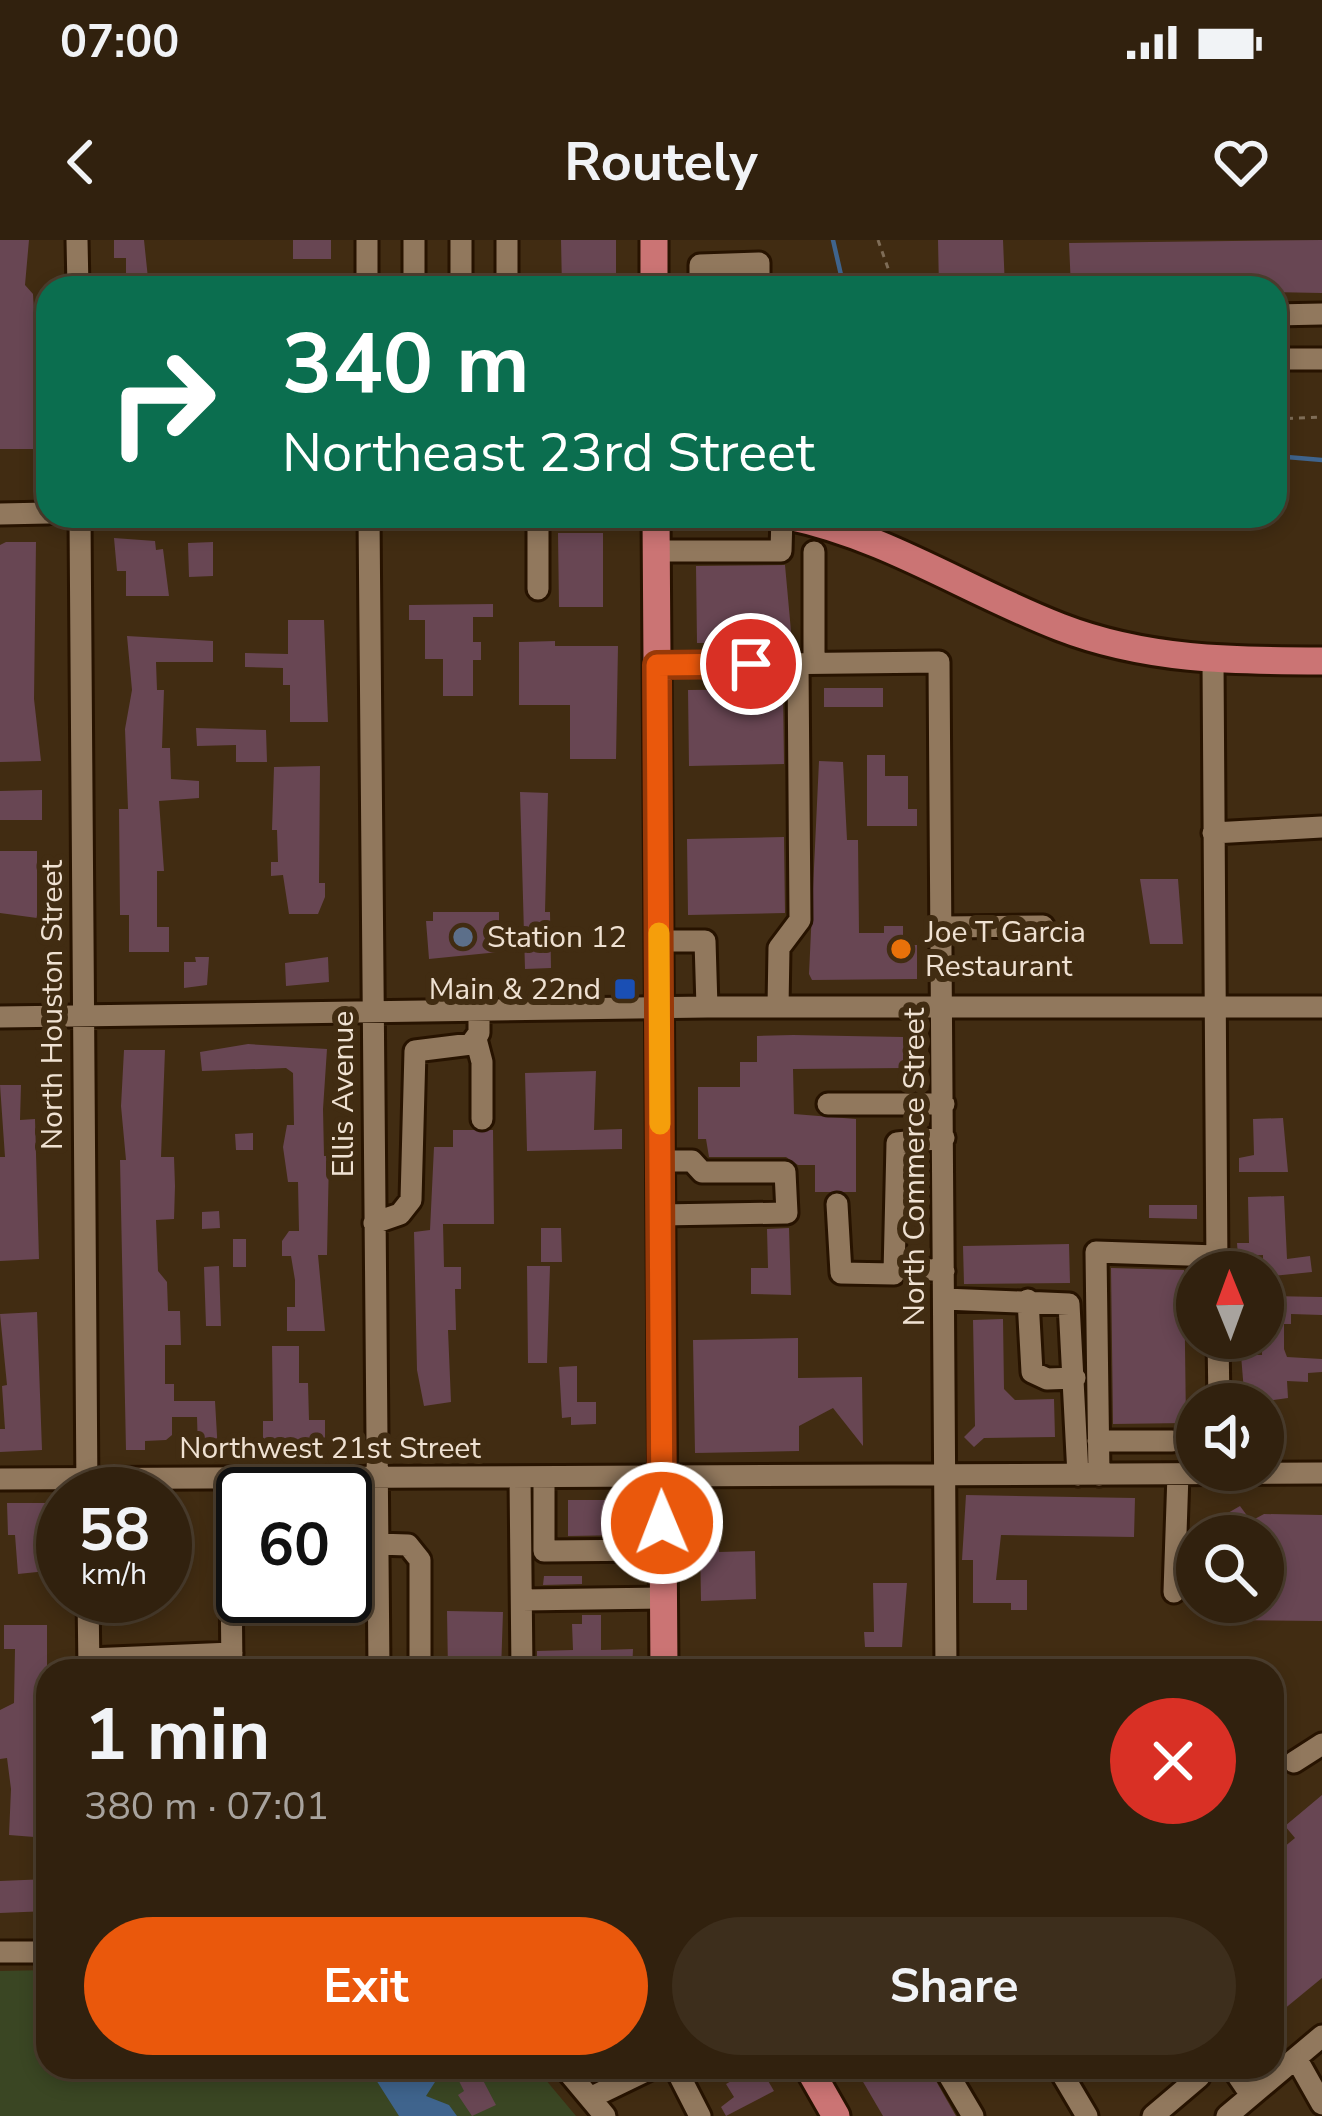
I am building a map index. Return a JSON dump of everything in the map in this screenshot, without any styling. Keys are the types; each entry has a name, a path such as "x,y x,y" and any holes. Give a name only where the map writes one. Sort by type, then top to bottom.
{"main road":[{"path":"654,240 654,276"},
{"path":"656,528 664,1659"},
{"path":"843,528 1059,627 1135,650 1213,661 1322,661"},
{"path":"815,2079 836,2116"}],"street":[{"path":"77,240 78,276"},
{"path":"367,240 367,276"},
{"path":"414,240 414,276"},
{"path":"461,240 461,276"},
{"path":"507,240 507,276"},
{"path":"700,276 700,265 759,263 759,276"},
{"path":"1287,315 1322,314"},
{"path":"1287,359 1322,359"},
{"path":"0,514 36,514"},
{"name":"North Houston Street","path":"80,528 87,1467"},
{"name":"Ellis Avenue","path":"369,528 379,1659"},
{"path":"538,528 538,589"},
{"path":"656,551 782,551 785,528"},
{"path":"778,1007 779,948 800,920 806,664 814,552"},
{"path":"1213,661 1217,1251"},
{"name":"North Commerce Street","path":"806,664 939,662 946,1659"},
{"path":"657,665 806,664"},
{"path":"1213,833 1322,827"},
{"path":"943,927 1042,926"},
{"path":"659,940 705,941 706,1007"},
{"path":"0,1017 706,1007 1322,1007"},
{"path":"479,1011 476,1039 482,1062 482,1119"},
{"path":"374,1223 400,1214 411,1200 415,1052 476,1039"},
{"path":"828,1104 944,1104"},
{"path":"374,1129 412,1126"},
{"path":"897,1267 896,1142 944,1138"},
{"path":"660,1161 692,1161 702,1172 785,1172 787,1213 660,1215"},
{"path":"837,1204 841,1273 886,1276 897,1267 944,1271"},
{"path":"1088,1475 1098,1441 1096,1252 1176,1260"},
{"path":"944,1300 1065,1301 1073,1310 1075,1378 1088,1475"},
{"path":"1028,1300 1032,1372 1047,1379 1075,1378"},
{"path":"1098,1441 1172,1441"},
{"name":"Northwest 21st Street","path":"1284,1473 1322,1473"},
{"name":"Northwest 21st Street","path":"372,1478 1176,1474"},
{"path":"520,1477 522,1659"},
{"path":"544,1477 544,1551 663,1550"},
{"name":"Northwest 21st Street","path":"0,1479 36,1482"},
{"path":"1174,1592 1177,1491"},
{"path":"377,1544 408,1545 420,1560 420,1659"},
{"path":"522,1600 663,1598"},
{"path":"88,1623 89,1659"},
{"path":"232,1623 232,1659"},
{"path":"1294,1762 1322,1744"},
{"path":"0,1952 36,1952"},
{"path":"1284,2068 1322,2036"},
{"path":"1296,2058 1322,2104"},
{"path":"574,2079 597,2107 616,2079"},
{"path":"681,2079 700,2116"},
{"path":"951,2079 973,2116"},
{"path":"1065,2079 1088,2116"},
{"path":"1153,2116 1197,2079"},
{"path":"1240,2079 1251,2096"},
{"path":"1227,2116 1271,2079"}],"path":[{"path":"878,240 891,276"},
{"path":"1287,418 1322,417"}],"green space":[{"path":"36,1970 36,2079 545,2079 576,2116 0,2116 0,1971"}],"water":[{"path":"375,2079 434,2079 426,2096 449,2105 457,2116 399,2116"}],"building":[{"path":"0,240 29,240 25,285 33,294 36,448 0,449"},
{"path":"114,240 144,240 148,276 126,276 126,258 114,258"},
{"path":"293,240 331,240 331,259 293,259"},
{"path":"561,240 616,240 616,276 562,276"},
{"path":"938,240 1003,240 1004,276 939,276"},
{"path":"1322,240 1322,293 1287,292 1287,276 1070,276 1069,243"},
{"path":"558,533 603,533 603,607 559,607"},
{"path":"114,538 155,541 156,550 163,549 169,596 126,596 126,571 117,571"},
{"path":"36,542 34,699 41,761 0,762 0,545"},
{"path":"213,542 213,576 189,577 188,543"},
{"path":"785,565 792,642 697,643 696,566"},
{"path":"493,604 493,617 473,617 473,642 481,642 481,660 473,660 473,696 443,696 443,659 425,659 425,620 409,620 409,605"},
{"path":"288,620 324,620 328,722 290,722 290,685 283,685 283,668 245,667 245,653 288,654"},
{"path":"127,636 213,641 213,662 156,662 157,690 164,690 162,748 170,748 171,779 199,781 199,798 159,801 164,871 157,871 157,927 169,927 169,952 129,952 129,915 120,915 119,809 128,809 125,729 132,690"},
{"path":"555,641 555,646 618,646 616,759 570,759 570,705 519,705 519,642"},
{"path":"824,688 883,688 883,707 824,707"},
{"path":"783,689 784,764 689,766 688,690"},
{"path":"196,728 266,730 267,762 236,762 236,745 197,746"},
{"path":"867,755 885,755 885,776 908,776 908,809 917,809 917,826 867,826"},
{"path":"819,761 843,762 847,840 858,840 859,933 884,933 884,926 903,926 903,945 917,945 917,979 812,980 809,974"},
{"path":"320,766 319,883 325,883 325,897 318,914 289,914 283,875 271,876 271,862 278,862 277,830 272,830 274,767"},
{"path":"42,790 42,820 0,820 0,791"},
{"path":"520,792 548,793 545,912 550,912 551,968 525,969"},
{"path":"784,837 785,913 688,915 687,839"},
{"path":"0,851 37,851 37,918 0,913"},
{"path":"1140,879 1178,879 1183,944 1150,944"},
{"name":"Station 12","path":"433,912 499,912 499,952 429,959 426,921 433,921"},
{"path":"195,957 209,957 207,985 184,988 184,962 196,962"},
{"path":"328,957 329,982 286,986 285,963"},
{"path":"757,1036 903,1037 904,1068 793,1069 794,1114 856,1119 856,1192 815,1192 815,1165 798,1165 786,1157 709,1157 706,1139 698,1139 698,1087 740,1087 740,1062 757,1062"},
{"path":"248,1044 327,1049 323,1109 324,1156 329,1156 327,1255 318,1255 325,1331 287,1331 287,1307 295,1307 295,1280 291,1256 282,1256 282,1241 289,1231 299,1231 298,1182 288,1182 283,1147 287,1125 294,1125 293,1073 286,1068 202,1071 200,1052"},
{"path":"124,1050 165,1050 161,1157 174,1157 174,1219 156,1220 158,1271 167,1282 168,1311 180,1311 181,1345 165,1345 165,1384 174,1384 174,1401 215,1401 218,1453 198,1449 197,1417 172,1417 172,1435 166,1440 145,1441 145,1450 126,1450 120,1160 126,1160 121,1106"},
{"path":"596,1071 594,1130 622,1129 622,1149 527,1151 525,1073"},
{"path":"0,1085 21,1085 20,1120 35,1119 39,1259 0,1261 0,1157 5,1157"},
{"path":"1283,1118 1288,1172 1239,1172 1239,1158 1254,1155 1253,1119"},
{"path":"453,1130 493,1130 494,1224 443,1224 444,1267 461,1267 461,1289 455,1289 456,1330 448,1330 451,1402 424,1406 417,1370 414,1232 430,1230 434,1147 453,1147"},
{"path":"253,1133 253,1150 236,1150 235,1134"},
{"path":"1284,1196 1287,1259 1310,1256 1312,1272 1284,1275 1284,1251 1238,1251 1237,1243 1249,1243 1248,1197"},
{"path":"1149,1205 1197,1205 1197,1219 1149,1218"},
{"path":"219,1211 220,1228 202,1229 202,1212"},
{"path":"541,1228 561,1228 562,1262 541,1262"},
{"path":"789,1228 791,1295 751,1294 751,1268 768,1268 767,1229"},
{"path":"233,1239 246,1239 246,1267 233,1267"},
{"path":"1069,1244 1070,1283 964,1284 963,1246"},
{"path":"219,1266 221,1326 206,1326 204,1267"},
{"path":"527,1266 550,1266 547,1363 528,1363"},
{"path":"1111,1268 1176,1270 1176,1359 1185,1359 1185,1383 1176,1383 1176,1423 1113,1424"},
{"path":"1284,1296 1322,1297 1322,1315 1291,1314 1291,1324 1284,1324"},
{"path":"37,1312 42,1450 0,1452 0,1429 5,1429 2,1386 7,1385 0,1314"},
{"path":"1003,1319 1004,1389 1015,1400 1054,1399 1055,1437 984,1438 974,1447 964,1437 975,1426 973,1320"},
{"path":"798,1338 798,1378 862,1377 863,1446 833,1408 799,1426 799,1451 695,1453 693,1340"},
{"path":"272,1346 299,1346 299,1383 308,1383 309,1420 325,1420 325,1452 263,1447 263,1421 273,1421"},
{"path":"1284,1349 1287,1357 1322,1359 1322,1372 1308,1373 1308,1382 1287,1381 1288,1398 1284,1399 1284,1383 1243,1383 1241,1359 1284,1359"},
{"path":"577,1366 577,1402 596,1402 596,1424 571,1425 571,1417 562,1418 559,1367"},
{"path":"966,1495 1135,1498 1134,1537 1001,1535 996,1580 1027,1580 1027,1610 1011,1610 1011,1603 973,1603 973,1560 962,1560"},
{"path":"568,1500 628,1500 628,1535 568,1536"},
{"path":"7,1503 36,1503 36,1572 18,1574 15,1535 8,1535"},
{"path":"1240,1506 1247,1515 1224,1515"},
{"path":"1264,1514 1322,1515 1322,1621 1284,1621 1284,1515 1262,1515"},
{"path":"719,1540 719,1552 755,1551 756,1599 701,1601 700,1541"},
{"path":"544,1576 582,1576 582,1584 543,1585"},
{"path":"873,1583 907,1583 902,1647 865,1647 864,1632 874,1632"},
{"path":"447,1611 503,1612 501,1659 448,1659"},
{"path":"582,1615 601,1615 601,1650 633,1649 633,1659 537,1659 537,1651 573,1650 572,1624 582,1624"},
{"path":"4,1625 47,1625 47,1659 36,1659 36,1837 9,1835 11,1789 7,1758 0,1759 0,1710 14,1703 15,1649 4,1649"},
{"path":"1322,1795 1322,1978 1284,2009 1284,1847 1295,1838 1285,1826"},
{"path":"36,1880 36,1912 0,1913 0,1881"},
{"path":"458,2079 482,2079 496,2105 472,2116 458,2095 464,2091"},
{"path":"735,2079 767,2079 774,2091 726,2116 721,2107 734,2097 726,2084"},
{"path":"861,2079 935,2079 956,2116 883,2116"}],"waterway":[{"path":"833,240 841,276"},
{"path":"1287,457 1322,460"}],"slow traffic":[{"path":"659,933 660,1124"}],"place":[{"name":"Station 12","path":"463,937"},
{"name":"Joe T Garcia Restaurant","path":"901,949"},
{"name":"Main & 22nd","path":"625,989"}],"route":[{"path":"662,1523 657,665 751,664"}]}
